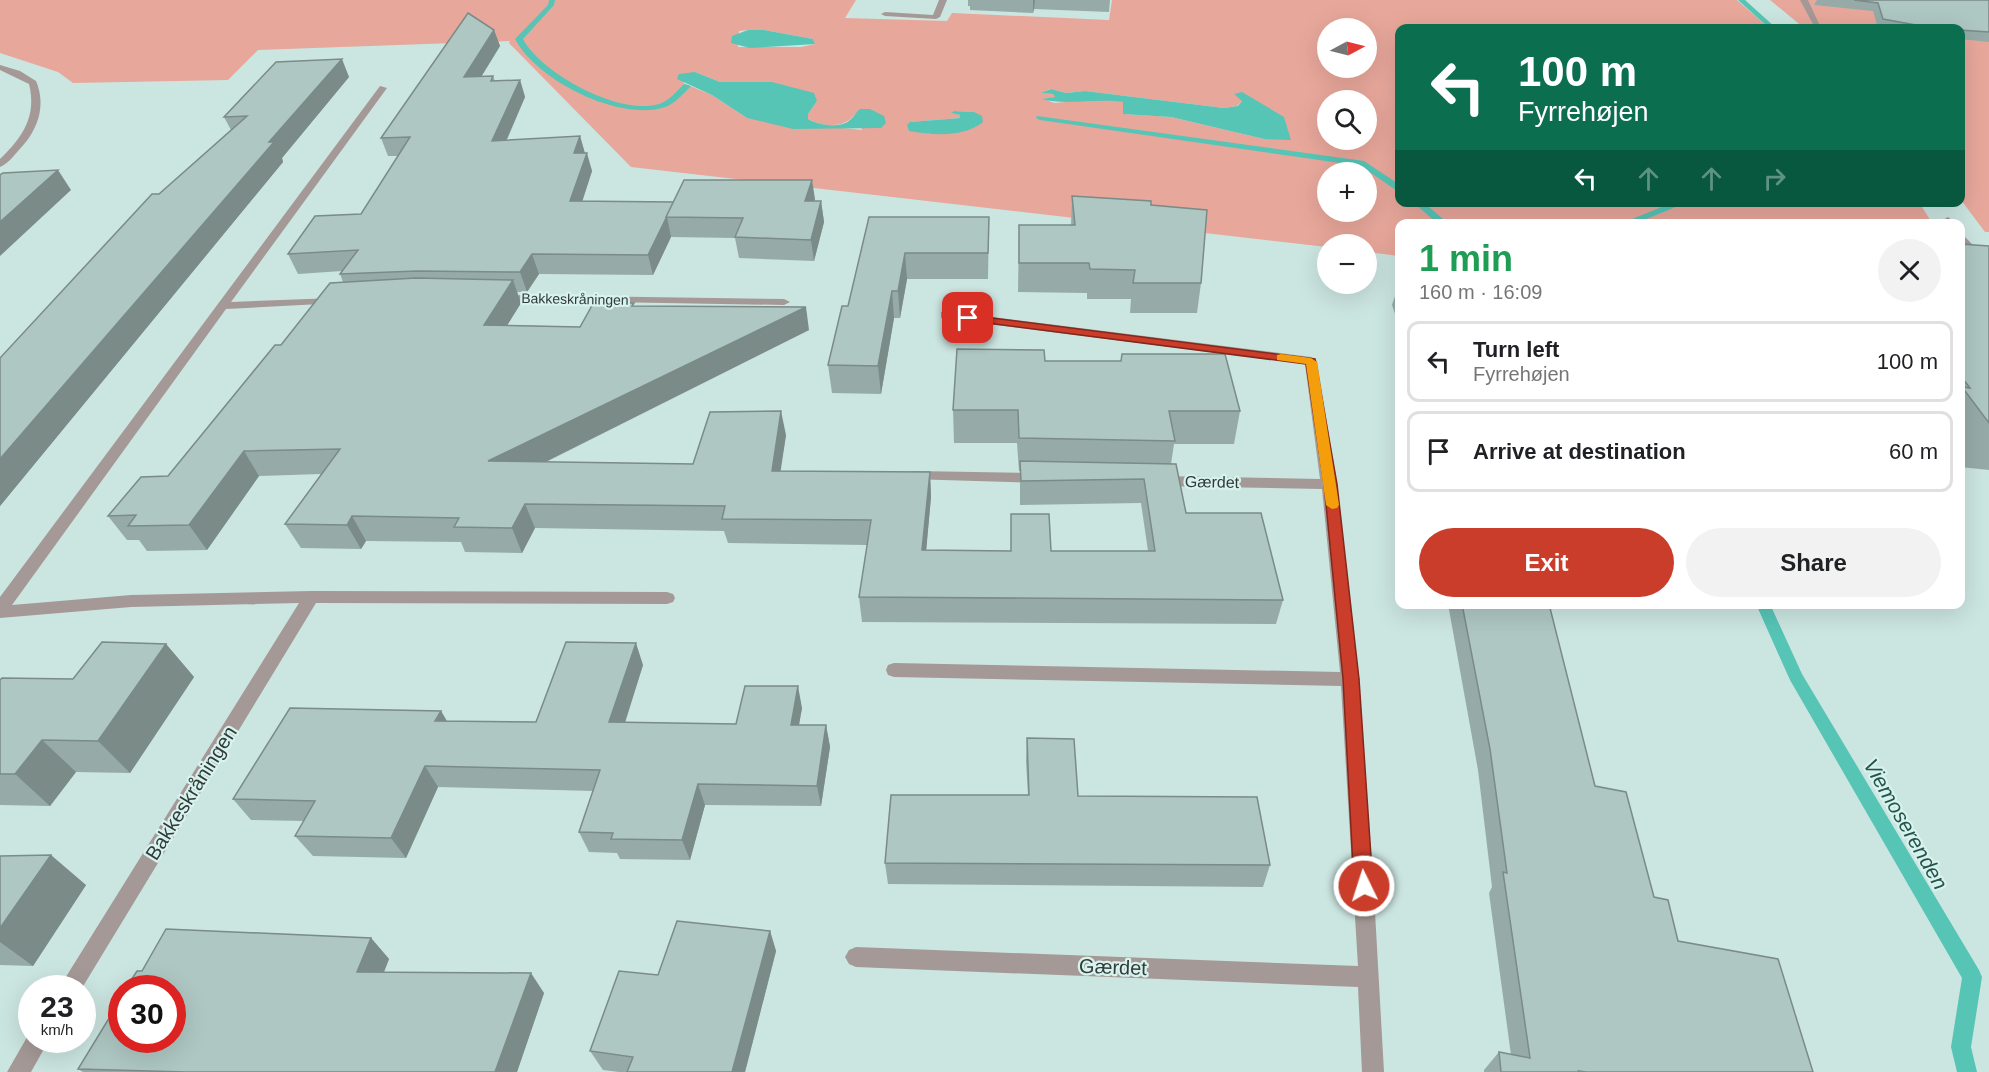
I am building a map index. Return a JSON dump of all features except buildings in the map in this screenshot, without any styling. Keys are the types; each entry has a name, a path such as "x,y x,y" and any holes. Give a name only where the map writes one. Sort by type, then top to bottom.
{"street":[{"path":"885,14 936,17 943,0"},
{"path":"1804,0 1817,24"},
{"path":"0,67 17,73 33,83 38,107 28,135 0,164"},
{"path":"0,611 382,88"},
{"path":"1965,241 1989,268"},
{"name":"Bakkeskråningen","path":"486,297 784,302"},
{"path":"222,306 345,300"},
{"path":"945,315 1311,362 1330,484 1351,679 1373,1072"},
{"path":"914,476 1056,478"},
{"name":"Gærdet","path":"1140,480 1330,484"},
{"path":"0,611 131,601 311,597 667,598"},
{"name":"Bakkeskråningen","path":"78,975 311,597"},
{"path":"894,670 1351,679"},
{"name":"Gærdet","path":"856,957 1369,977"},
{"path":"18,1072 30,1053"}],"shaded area":[{"path":"0,0 856,0 845,18 947,21 952,13 1109,20 1112,0 1737,0 1764,24 1395,24 1395,207 1922,207 1930,219 1395,219 1395,256 1377,253 1377,234 1317,234 1317,246 631,167 509,43 510,41 258,50 228,80 73,83 58,72 0,53","holes":["764,30 813,39 815,44 801,47 738,47 739,31","695,72 720,82 817,101 808,114 808,119 820,124 840,124 851,119 855,114 862,130 747,118 712,95 683,83","1050,89 1066,93 1085,91 1224,108 1237,106 1242,101 1264,139 1171,117 1124,114 1124,102 1101,99 1054,103 1044,99 1056,97 1053,94 1042,93","954,111 974,112 929,134 910,122 960,118 960,115 952,113"]},
{"path":"1770,0 1989,0 1989,232 1985,232 1965,205 1965,24 1799,24"},
{"path":"748,30 764,30 813,39 815,44 750,48 731,43 732,36"},
{"path":"695,72 720,82 772,82 814,93 817,101 808,114 808,119 818,123 829,125 846,123 860,109 870,109 884,116 886,123 881,128 793,129 747,118 712,95 677,79 679,74"},
{"path":"1051,89 1066,93 1085,91 1224,108 1238,106 1242,101 1234,94 1242,92 1284,117 1291,140 1264,139 1171,117 1123,114 1123,102 1060,102 1042,99 1055,97 1053,94 1041,93"},
{"path":"954,111 974,112 982,116 983,122 957,133 928,134 909,131 907,125 910,122 960,118 960,115 951,113"}],"waterway":[{"path":"552,0 551,5 519,39 526,52 540,66 559,79 605,100 647,109 662,106 687,86"},
{"name":"Viemoserenden","path":"1741,0 1768,24"},
{"path":"1040,118 1364,164 1395,186"},
{"path":"1423,207 1439,219"},
{"name":"Viemoserenden","path":"1638,219 1670,207"},
{"name":"Viemoserenden","path":"1765,609 1795,676 1972,977 1961,1047 1967,1072"}],"slow traffic":[{"path":"1281,358 1311,362 1332,505"}],"route":[{"path":"968,318 1311,362 1330,484 1351,679 1364,886"}]}
